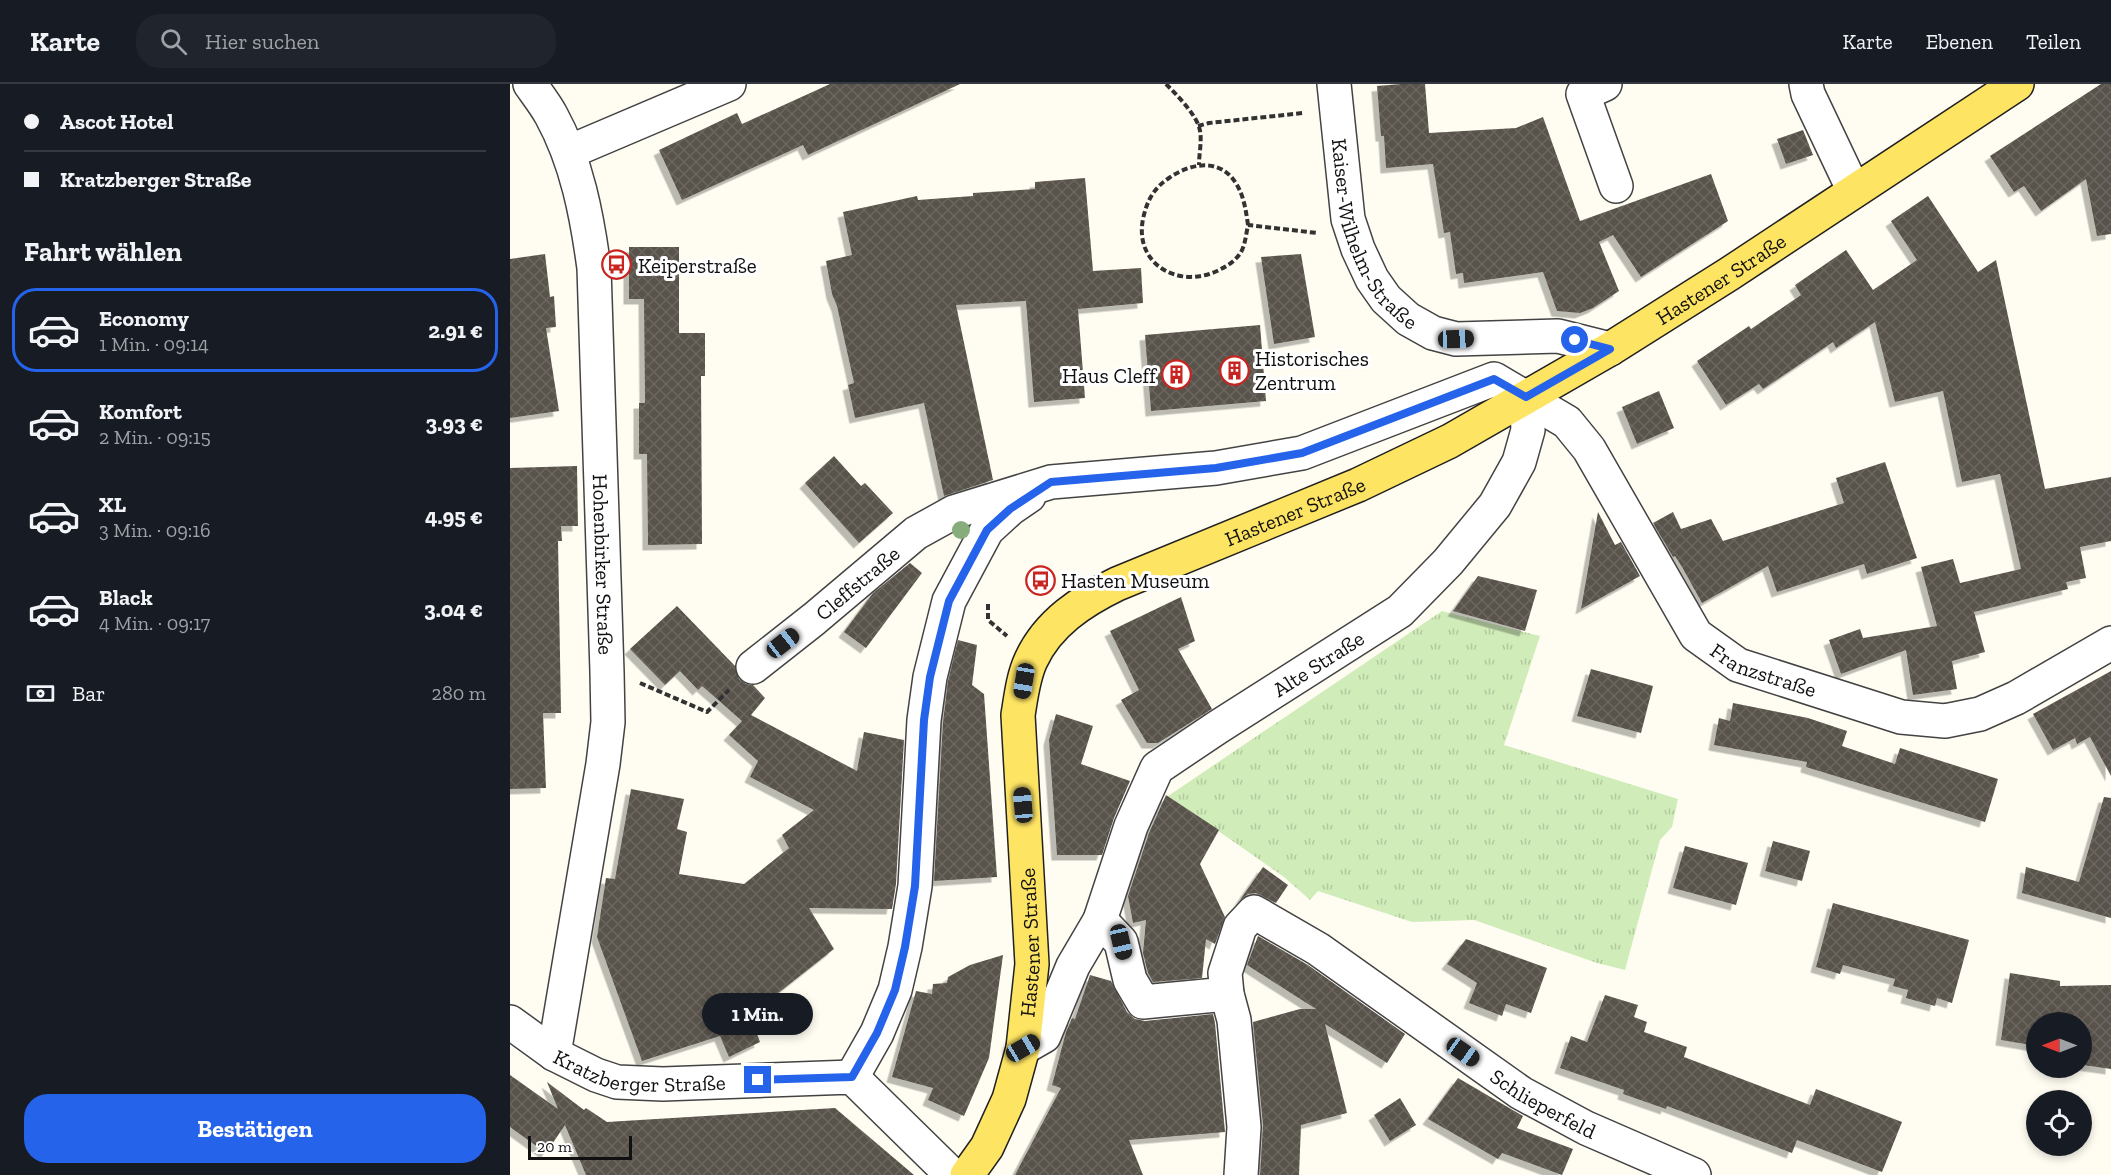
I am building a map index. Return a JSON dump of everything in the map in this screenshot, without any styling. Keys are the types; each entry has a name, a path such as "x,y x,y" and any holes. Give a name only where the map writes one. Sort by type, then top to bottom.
{"main road":[{"name":"Hastener Straße","path":"967,1175 987,1147 1009,1099 1023,1048 1032,964 1018,715 1024,681 1031,659 1060,618 1089,597 1358,484 1450,441 1610,349 2017,84"}],"street":[{"name":"Hohenbirker Straße","path":"530,84 551,114 569,152 589,230 594,268 607,672 608,722 603,764 554,1053"},
{"path":"569,152 729,84"},
{"name":"Kaiser-Wilhelm-Straße","path":"1334,84 1348,219 1372,279 1386,299 1408,319 1433,333 1456,339 1558,336 1610,349"},
{"path":"1605,84 1583,94 1616,186"},
{"path":"1806,84 1808,94 1854,191"},
{"name":"Cleffstraße","path":"753,667 916,533 954,512 1051,482 1216,468 1302,453 1494,379 1526,397"},
{"name":"Franzstraße","path":"1526,397 1567,422 1588,449 1696,635 1738,665 1901,717 1945,721 1980,714 2016,698 2111,643"},
{"name":"Alte Straße","path":"1023,1048 1044,1036 1073,966 1100,920 1131,826 1158,768 1400,611 1448,562 1495,505 1519,462 1528,430 1526,397"},
{"path":"952,1175 852,1077 877,1033 895,990 905,947 915,886 924,720 930,677 949,601 987,530 1010,509 1051,482"},
{"path":"927,527 944,538 961,554 968,566"},
{"name":"Schlieperfeld","path":"1227,994 1225,973 1240,927 1254,912 1318,949 1521,1093 1586,1128 1694,1175"},
{"path":"1100,920 1121,942 1130,980 1143,1002 1227,994 1234,1020 1244,1127 1241,1175"},
{"name":"Kratzberger Straße","path":"510,1022 554,1053 596,1076 617,1082 663,1084 852,1077"}],"path":[{"path":"1166,84 1179,97 1198,126 1200,131 1199,165"},
{"path":"1198,126 1306,113"},
{"path":"1199,165 1219,168 1237,184 1244,200 1248,225 1240,254 1231,264 1198,278 1181,276 1163,270 1154,262 1147,252 1142,225 1149,197 1156,188 1190,166 1199,165"},
{"path":"1248,225 1354,236"},
{"path":"988,602 988,620 1031,659"},
{"path":"607,672 653,687 707,712 753,667"}],"green space":[{"path":"1442,611 1540,636 1504,745 1678,799 1672,827 1660,840 1625,970 1597,963 1474,920 1412,922 1318,891 1310,900 1284,877 1168,796"}],"building":[{"path":"830,84 960,84 808,155 803,145 682,200 659,150 737,113 742,124"},
{"path":"1425,84 1429,133 1516,128 1543,117 1580,221 1711,174 1728,221 1641,277 1613,235 1599,242 1619,291 1593,308 1580,313 1557,311 1543,272 1464,283 1463,273 1456,274 1450,232 1444,233 1433,164 1386,168 1377,86"},
{"path":"2101,84 2111,84 2111,234 2097,236 2086,179 2041,211 2024,186 2014,192 1990,156"},
{"path":"1803,130 1813,155 1786,164 1777,139"},
{"path":"1085,178 1093,271 1141,268 1143,303 1078,309 1085,398 1034,402 1026,301 956,305 993,480 944,496 924,403 855,418 848,385 854,383 826,261 852,255 843,212 917,196 918,200 973,196 973,193 1035,189 1035,182"},
{"path":"1928,196 1978,272 1996,260 2045,489 2111,477 2111,541 2080,547 2086,578 2066,582 2068,589 1974,612 1985,652 1952,661 1957,689 1913,695 1906,650 1841,674 1829,640 1860,629 1863,638 1937,626 1921,567 1953,559 1960,583 2021,569 2000,474 1962,482 1943,391 1895,402 1875,322 1836,348 1833,342 1763,389 1759,384 1726,405 1697,361 1749,326 1751,329 1801,295 1795,285 1846,250 1873,290 1917,260 1891,221"},
{"path":"629,247 679,247 679,333 705,333 705,376 701,376 702,544 648,545 647,454 639,454 639,403 645,403 644,299 629,299"},
{"path":"545,254 550,297 554,296 556,327 546,328 559,411 510,418 510,259"},
{"path":"1301,254 1315,337 1274,344 1261,257"},
{"path":"1260,325 1266,401 1151,411 1145,335"},
{"path":"1659,391 1674,428 1637,444 1622,407"},
{"path":"834,456 861,486 865,483 893,513 859,543 805,483"},
{"path":"1885,462 1917,558 1867,574 1864,564 1777,592 1768,566 1702,603 1653,523 1673,512 1681,529 1711,519 1723,541 1844,503 1836,478"},
{"path":"577,466 578,526 561,526 562,541 558,541 561,713 543,713 546,788 510,789 510,468"},
{"path":"1598,512 1615,545 1621,542 1640,576 1581,609"},
{"path":"910,563 922,573 866,648 844,632 873,593"},
{"path":"1478,576 1537,590 1525,631 1453,611"},
{"path":"1181,597 1195,641 1178,649 1212,709 1158,743 1147,743 1121,700 1139,690 1110,631"},
{"path":"677,606 735,666 739,679 746,684 753,685 765,698 751,715 857,771 864,732 904,740 896,884 892,909 809,908 834,949 768,1001 776,1008 753,1023 760,1042 729,1057 720,1036 642,1061 597,937 606,878 615,879 631,789 684,799 677,829 687,832 679,874 744,884 789,848 782,835 814,810 750,777 758,761 729,735 742,721 702,686 698,690 680,671 665,685 630,649"},
{"path":"958,640 977,645 972,685 984,694 997,877 934,881 943,722 948,681"},
{"path":"1591,669 1653,686 1641,733 1577,716"},
{"path":"2111,671 2111,776 2090,737 2077,744 2075,738 2053,750 2033,714"},
{"path":"1733,703 1808,718 1847,731 1842,746 1895,764 1900,748 1998,779 1985,822 1806,767 1807,762 1714,745 1719,718 1730,721"},
{"path":"1056,714 1093,726 1081,764 1130,781 1114,818 1102,855 1057,855 1049,740"},
{"path":"1166,795 1219,830 1200,864 1225,917 1215,944 1206,939 1202,978 1153,982 1143,953 1146,920 1133,923 1128,896 1149,833"},
{"path":"2104,797 2111,798 2111,918 2022,893 2026,867 2079,882"},
{"path":"1773,841 1810,851 1802,881 1765,871"},
{"path":"1685,846 1748,863 1736,905 1673,888"},
{"path":"1263,867 1288,885 1276,903 1256,893 1248,894 1240,900"},
{"path":"1833,903 1969,940 1952,1003 1937,998 1935,1006 1906,998 1908,990 1893,986 1895,979 1843,965 1840,974 1816,967"},
{"path":"1258,936 1308,965 1405,1034 1387,1063 1325,1024 1347,1113 1301,1125 1299,1175 1260,1175 1263,1125 1253,1022 1300,1009 1316,1009 1247,965"},
{"path":"1466,939 1547,968 1531,1013 1506,1004 1502,1016 1469,1003 1477,983 1447,964"},
{"path":"1003,955 989,1058 964,1116 928,1100 933,1088 892,1077 916,991 932,994 933,984 947,983 948,977 970,965"},
{"path":"2010,973 2060,981 2060,986 2111,985 2111,1069 2092,1066 2092,1012 2026,1012 2026,1044 2001,1040"},
{"path":"1090,975 1111,981 1127,1012 1135,1019 1145,1021 1213,1014 1225,1132 1129,1140 1143,1175 1015,1175 1061,1088 1052,1085 1066,1032 1072,1018 1075,1019"},
{"path":"1605,995 1638,1005 1634,1017 1647,1022 1644,1032 1687,1047 1684,1057 1810,1105 1816,1089 1902,1122 1882,1172 1797,1140 1792,1153 1667,1106 1666,1109 1623,1094 1624,1090 1560,1068 1571,1036 1587,1042"},
{"path":"510,1075 558,1109 547,1082 584,1110 586,1108 607,1122 835,1108 914,1175 586,1175 565,1125 546,1153 510,1127"},
{"path":"1458,1078 1523,1116 1517,1128 1573,1149 1562,1175 1502,1153 1498,1159 1428,1119"},
{"path":"1400,1098 1416,1125 1390,1141 1374,1115"}],"place":[{"name":"Keiperstraße","path":"617,265"},
{"name":"Historisches Zentrum","path":"1234,370"},
{"name":"Haus Cleff","path":"1177,375"},
{"name":"Hasten Museum","path":"1040,580"}],"route":[{"path":"758,1080 852,1077 877,1033 895,990 905,947 915,886 924,720 930,677 949,601 987,530 1010,509 1051,482 1216,468 1302,453 1494,379 1526,397 1610,349 1575,340"}]}
